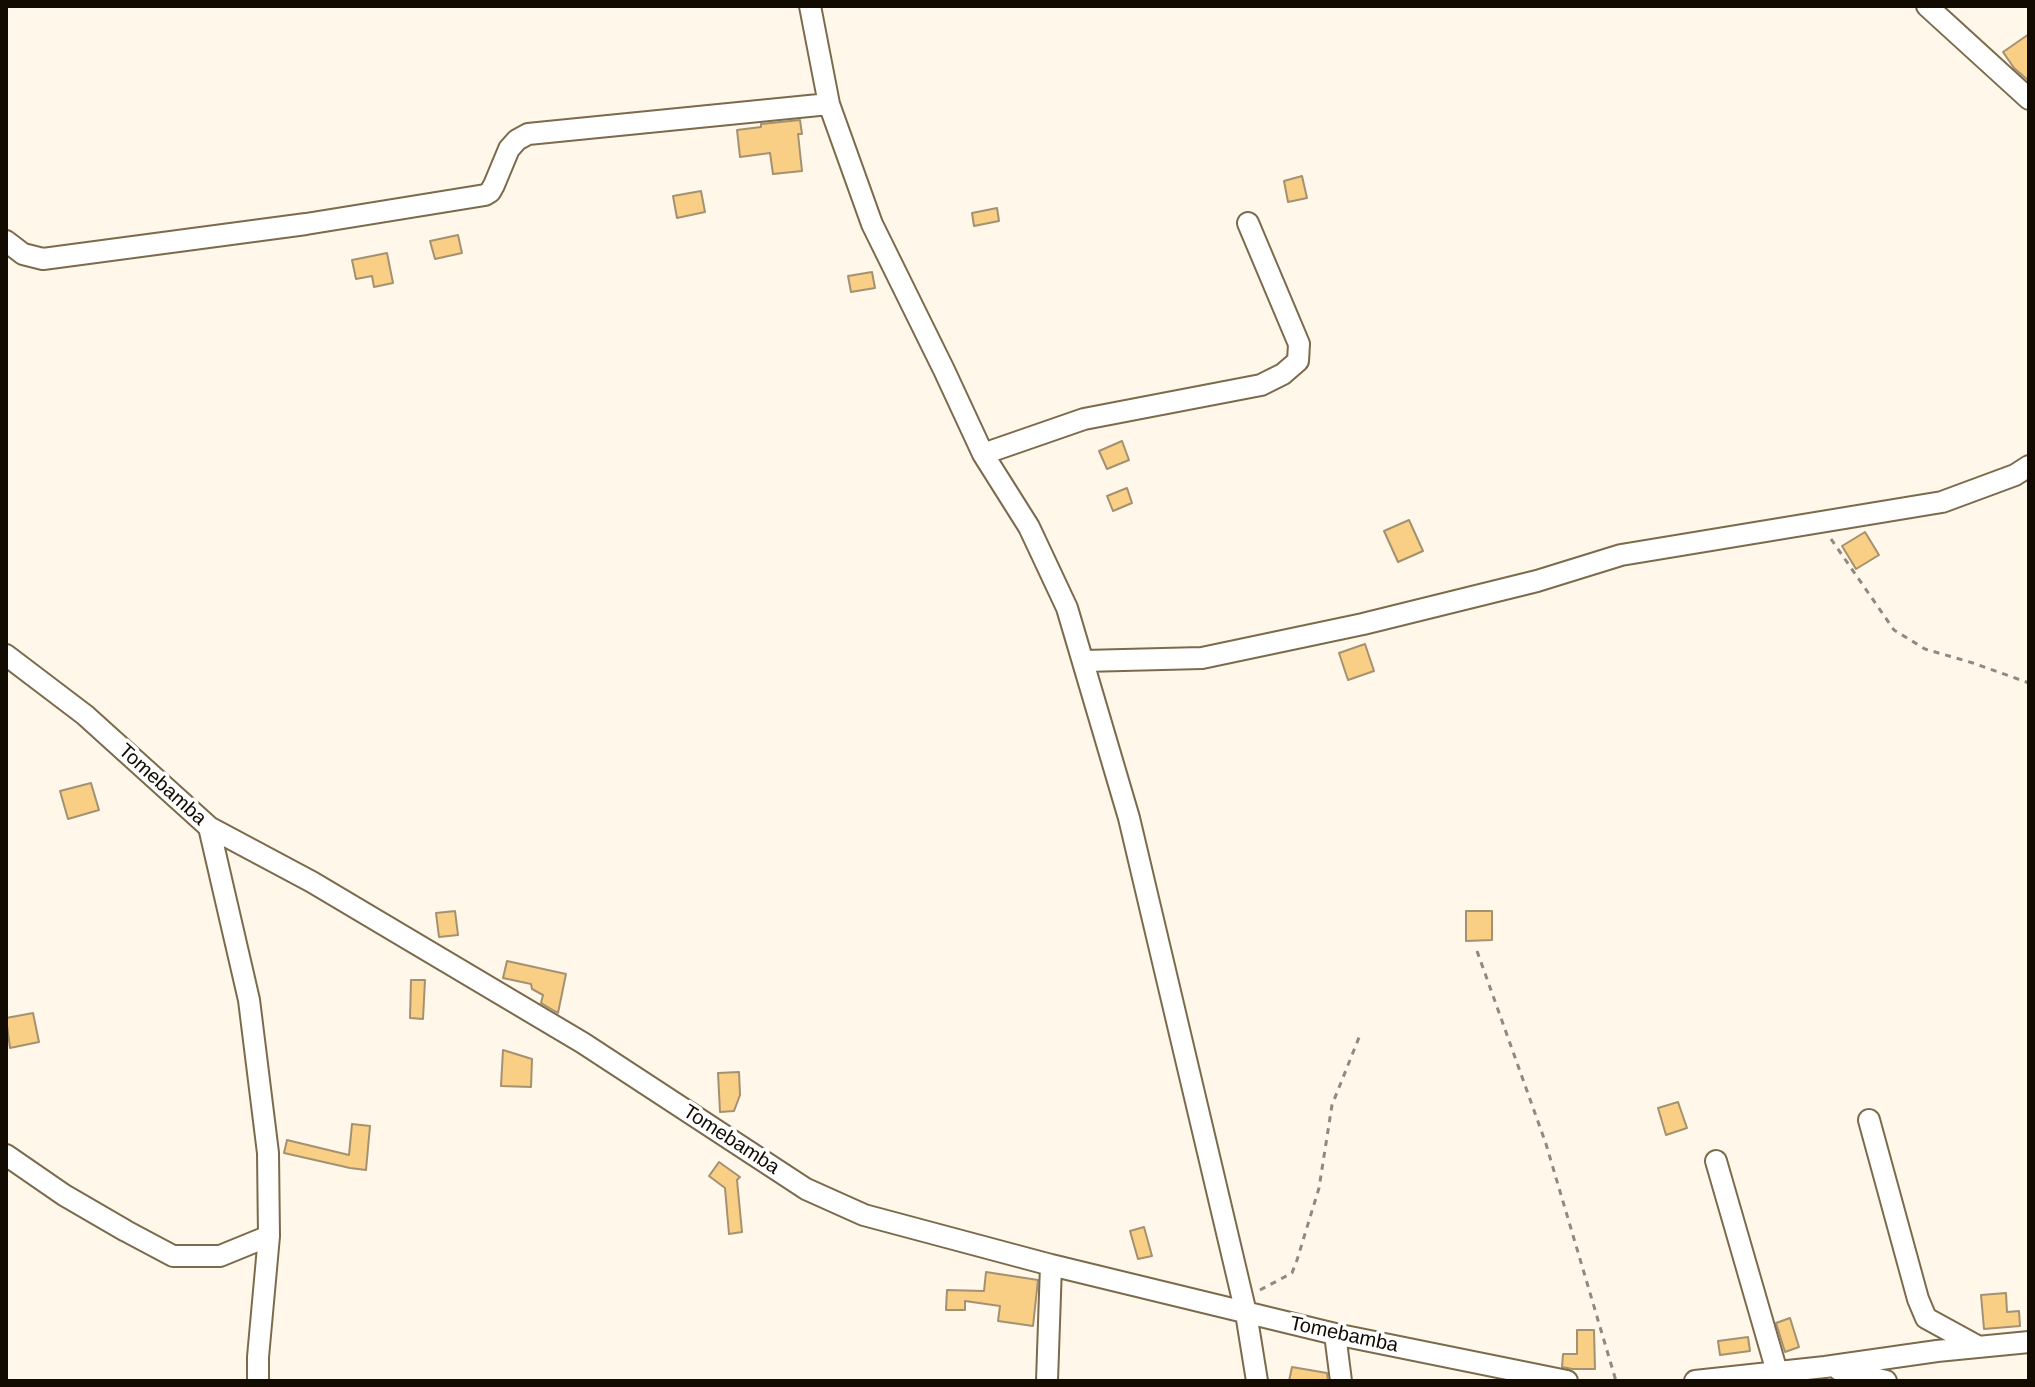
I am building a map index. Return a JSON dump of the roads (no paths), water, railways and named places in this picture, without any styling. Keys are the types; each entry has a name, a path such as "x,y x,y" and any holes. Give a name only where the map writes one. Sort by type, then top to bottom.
{"street":[{"path":"810,6 829,104 872,224 983,454 1029,527 1067,608 1129,818 1243,1303 1257,1381"},
{"path":"1927,6 2029,99"},
{"path":"6,241 23,254 43,259 306,224 485,195 494,185 509,149 528,134 829,104"},
{"path":"983,454 1084,419 1261,385 1283,374 1298,361 1299,344 1248,223"},
{"path":"1084,661 1202,658 1363,624 1537,581 1621,555 1942,502 2015,475 2029,466"},
{"name":"Tomebamba","path":"6,655 85,715 209,827 312,882 583,1043 806,1189 864,1215 1051,1265 1243,1303 1335,1334 1564,1381"},
{"path":"209,827 249,1000 268,1153 269,1236 258,1381"},
{"path":"1869,1120 1918,1299 1926,1318 1979,1347"},
{"path":"6,1155 64,1195 173,1256 220,1256 269,1236"},
{"path":"1716,1161 1777,1372"},
{"path":"1047,1381 1051,1265"},
{"path":"1335,1334 1341,1381"},
{"path":"1695,1381 2029,1342"},
{"path":"1825,1367 1886,1381"}]}
